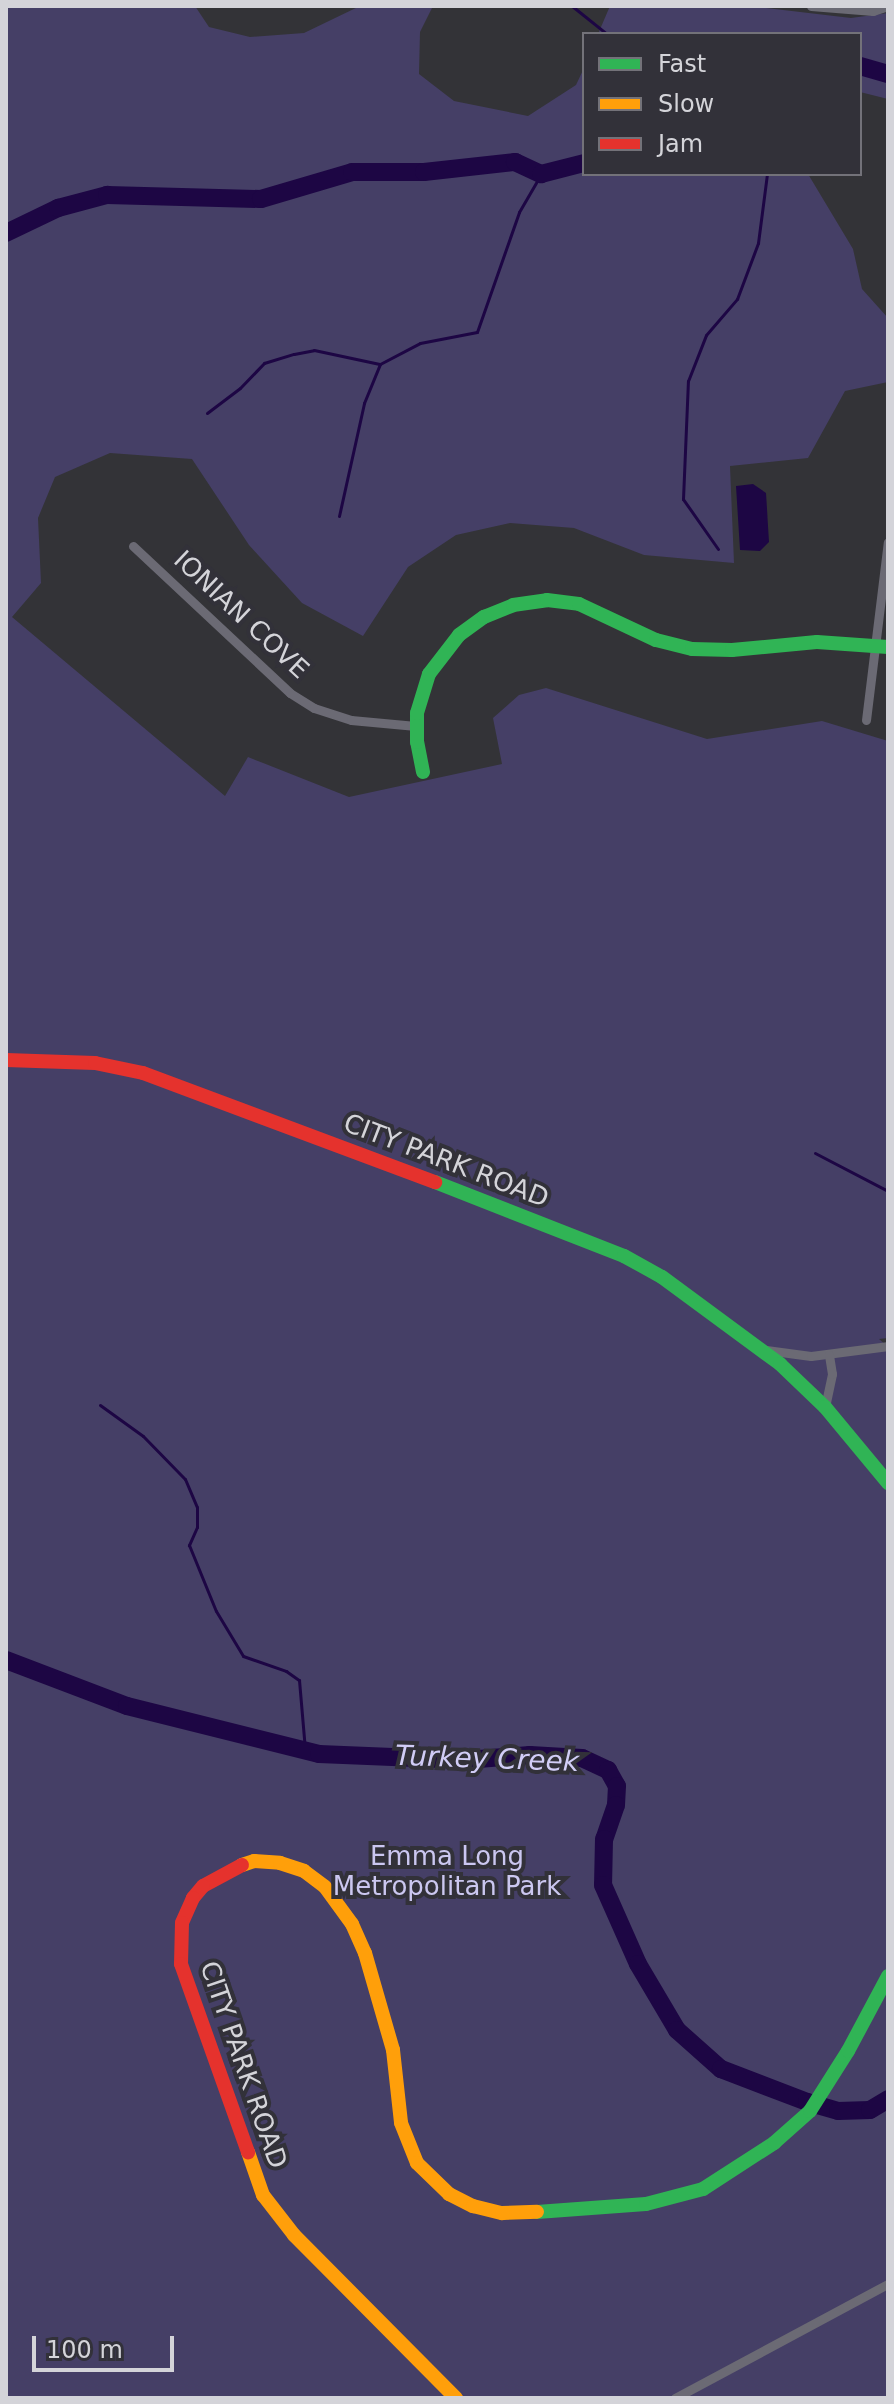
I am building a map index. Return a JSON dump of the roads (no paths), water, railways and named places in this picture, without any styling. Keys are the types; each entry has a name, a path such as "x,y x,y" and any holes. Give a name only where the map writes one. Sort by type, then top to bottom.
{"street":[{"path":"811,6 873,11 888,6"},
{"path":"866,720 882,647 888,542"},
{"name":"IONIAN COVE","path":"133,546 290,693 314,708 351,720 416,726"},
{"path":"423,772 416,726 424,688 447,647 472,624 513,605 547,600 579,604 656,640 692,649 732,650 817,642 882,647"},
{"name":"CITY PARK ROAD","path":"6,1060 83,1061 143,1073 475,1196 638,1263 762,1349 825,1407 888,1483"},
{"path":"762,1349 796,1355 829,1355 888,1346"},
{"path":"825,1407 832,1374 829,1355"},
{"name":"CITY PARK ROAD","path":"456,2398 294,2235 263,2195 181,1964 182,1923 193,1898 203,1886 228,1870 254,1861 280,1863 304,1871 325,1887 352,1924 384,2008 401,2123 417,2163 439,2187 473,2206 502,2213 560,2213 646,2204 703,2189 774,2143 810,2111 888,1976"},
{"path":"675,2398 888,2284"}],"waterway":[{"path":"572,6 604,32"},
{"path":"862,67 888,74"},
{"path":"6,233 58,208 107,195 261,199 352,172 424,172 515,162 541,174 582,164"},
{"path":"339,516 364,403 380,364 420,343 477,332 519,212 541,174"},
{"path":"718,549 683,499 688,381 706,335 737,299 758,243 767,176"},
{"path":"207,413 240,388 264,363 294,354 314,350 380,364"},
{"path":"815,1153 888,1191"},
{"path":"100,1405 143,1436 185,1479 197,1507 197,1527 189,1545 216,1611 243,1656 286,1671 299,1680 305,1750"},
{"name":"Turkey Creek","path":"6,1660 127,1706 319,1754 466,1760 530,1755 582,1758 608,1770 617,1786 616,1805 604,1839 603,1885 638,1964 677,2030 721,2069 807,2102 838,2111 870,2110 888,2099"}],"park label":[{"name":"Emma Long Metropolitan Park","path":"447,1872"}]}
